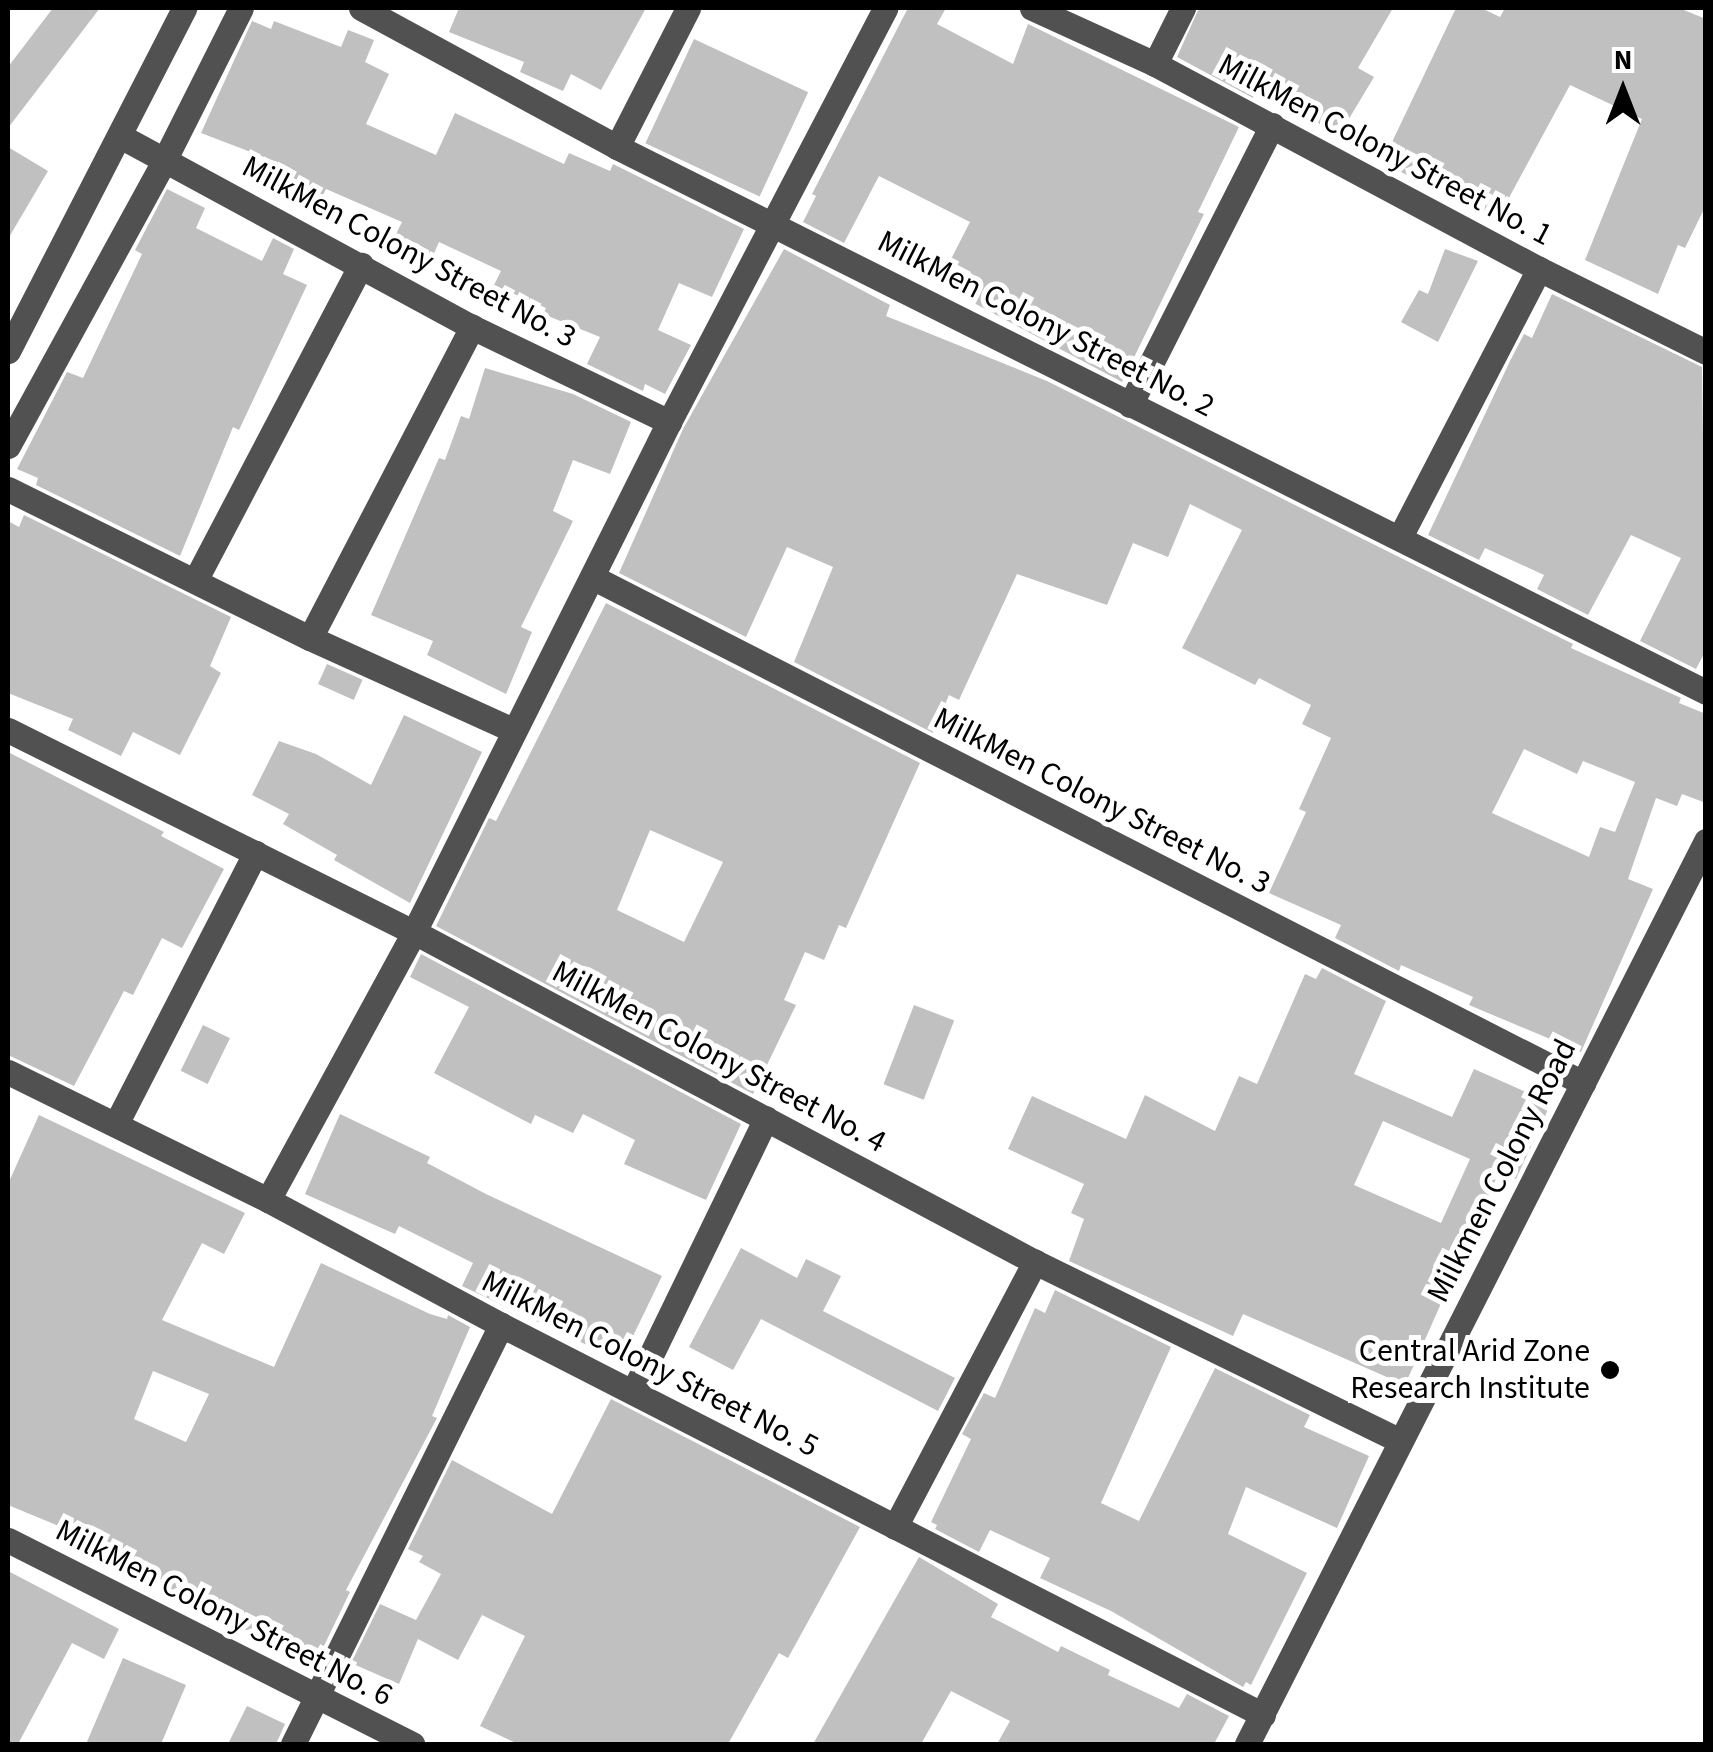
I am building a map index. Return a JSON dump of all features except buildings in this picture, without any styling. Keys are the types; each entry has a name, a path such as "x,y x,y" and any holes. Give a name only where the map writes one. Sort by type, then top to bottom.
{"street":[{"path":"8,351 184,8"},
{"path":"8,446 166,158 241,8"},
{"name":"MilkMen Colony Street No. 2","path":"361,8 617,147 1706,692"},
{"path":"617,147 688,8"},
{"path":"268,1200 414,932 669,422 885,8"},
{"name":"MilkMen Colony Street No. 1","path":"1032,8 1155,64 1538,269 1706,352"},
{"path":"1155,64 1183,8"},
{"path":"1130,405 1272,125"},
{"name":"MilkMen Colony Street No. 3","path":"120,136 472,327 669,422"},
{"path":"196,579 361,266"},
{"path":"1400,537 1538,269"},
{"path":"310,638 472,327"},
{"path":"8,489 310,638 513,730"},
{"name":"MilkMen Colony Street No. 3","path":"592,576 1583,1083"},
{"name":"MilkMen Colony Street No. 4","path":"8,730 414,932 1035,1262 1400,1441"},
{"name":"Milkmen Colony Road","path":"1248,1744 1706,841"},
{"path":"116,1124 254,853"},
{"name":"MilkMen Colony Street No. 5","path":"8,1072 268,1200 501,1325 1263,1715"},
{"path":"634,1390 766,1118"},
{"path":"895,1527 1035,1262"},
{"path":"293,1744 501,1325"},
{"name":"MilkMen Colony Street No. 6","path":"8,1540 412,1744"}],"place":[{"name":"Central Arid Zone Research Institute","path":"1610,1370"}]}
